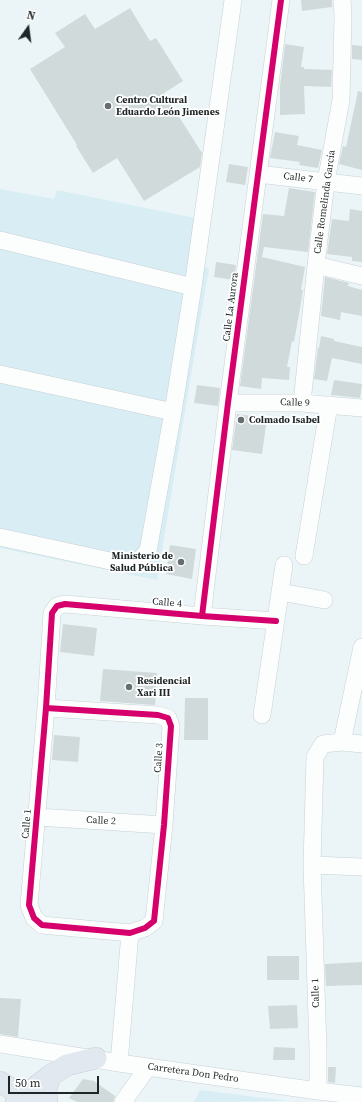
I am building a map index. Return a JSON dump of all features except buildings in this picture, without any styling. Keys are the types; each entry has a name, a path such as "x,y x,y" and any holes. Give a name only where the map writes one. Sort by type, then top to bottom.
{"main road":[{"path":"0,1082 24,1100 51,1075 67,1065 96,1058"},
{"path":"47,1102 46,1088 51,1075"}],"street":[{"path":"0,537 124,564 139,560 148,551 173,412 193,287 233,0"},
{"name":"Calle La Aurora","path":"202,616 280,0"},
{"name":"Calle Romelinda García","path":"302,403 326,182 341,100 342,0"},
{"name":"Calle 7","path":"258,174 362,186"},
{"path":"0,240 193,287"},
{"path":"316,265 362,276"},
{"path":"0,374 173,412"},
{"name":"Calle 9","path":"228,403 302,403 362,408"},
{"path":"304,556 329,405"},
{"path":"262,716 284,565"},
{"path":"281,592 324,600"},
{"name":"Calle 4","path":"57,606 65,604 276,621"},
{"name":"Calle 1","path":"57,606 52,613 46,708 29,905 34,918 42,924 130,933 145,928 154,921"},
{"path":"342,742 362,647"},
{"name":"Calle 3","path":"46,708 158,715 168,718 171,726 164,825 154,921"},
{"name":"Calle 1","path":"318,1091 318,1041 312,865 315,757 323,744 342,742 362,744"},
{"name":"Calle 2","path":"37,817 164,825"},
{"path":"312,865 362,867"},
{"path":"119,1063 130,933"},
{"name":"Carretera Don Pedro","path":"0,1044 96,1058 119,1063 362,1096"},
{"path":"123,1102 148,1067"}],"shaded area":[{"path":"0,189 54,199 57,190 200,219 191,264 209,268 157,580 0,548"},
{"path":"200,1090 288,1101 289,1101 194,1102"}],"cycle path":[{"path":"202,616 228,403 281,0"},
{"path":"46,708 158,715 168,718 171,726 164,825 154,921 145,928 130,933 42,925 34,918 29,905 46,708 52,613 57,606 65,604 276,621"}],"place":[{"name":"Centro Cultural Eduardo León Jimenes","path":"108,106"},
{"name":"Colmado Isabel","path":"241,420"},
{"name":"Ministerio de Salud Pública","path":"181,562"},
{"name":"Residencial Xari III","path":"129,687"}]}
